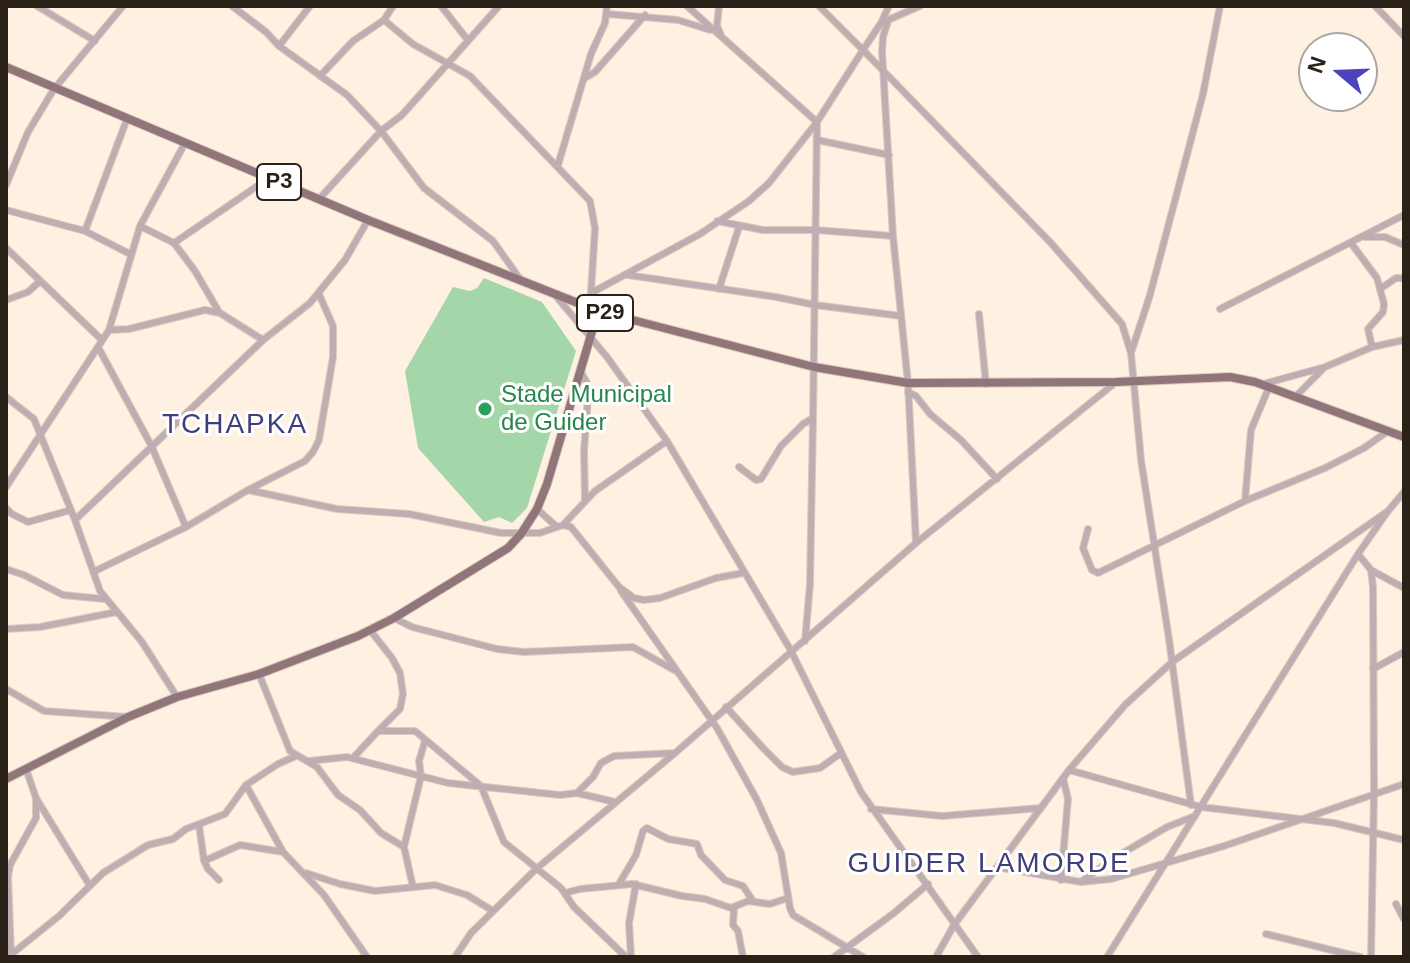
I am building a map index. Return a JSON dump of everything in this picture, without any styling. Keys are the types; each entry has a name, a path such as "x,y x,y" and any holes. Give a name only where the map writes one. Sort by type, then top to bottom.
{"main road":[{"name":"P3","path":"6,68 368,220 594,310"},
{"name":"P29","path":"6,779 128,717 177,697 259,674 370,630 476,570 508,548 537,509 547,484 590,339 594,310 908,388 1230,377 1296,396 1404,437"}],"street":[{"path":"37,6 95,41"},
{"path":"6,185 28,132 54,89 123,6"},
{"path":"232,6 279,46 347,95 381,131 424,188 493,241 523,283"},
{"path":"279,46 310,6"},
{"path":"320,76 353,41 384,20 393,6"},
{"path":"441,6 467,39"},
{"path":"320,198 381,131 402,115 499,6"},
{"path":"620,14 623,6"},
{"path":"687,6 817,122 810,584 805,641"},
{"path":"719,6 717,26 722,38"},
{"path":"819,6 1050,242 1122,324 1131,353 1141,460 1191,805"},
{"path":"889,6 883,37 893,236 908,388 916,543"},
{"path":"593,292 700,234 769,183 817,122 884,22 920,6"},
{"path":"1131,353 1150,295 1203,94 1220,6"},
{"path":"1375,6 1404,36"},
{"path":"558,165 608,10 678,20 713,31"},
{"path":"585,78 595,72 645,15"},
{"path":"384,20 413,44 470,76 590,201 594,214 594,310"},
{"path":"85,231 127,119"},
{"path":"817,140 889,155"},
{"path":"6,487 109,330 140,226 185,143"},
{"path":"174,243 269,178"},
{"path":"6,210 85,231 130,254"},
{"path":"1220,309 1404,215"},
{"path":"75,520 263,340 319,294 345,260 368,220"},
{"path":"717,221 763,230 816,230 893,236"},
{"path":"140,226 174,243 220,313"},
{"path":"719,289 739,227"},
{"path":"1361,237 1385,237 1404,245"},
{"path":"1351,243 1377,278 1384,308 1368,329 1372,347"},
{"path":"6,248 100,344 151,445 186,527"},
{"path":"626,275 901,316"},
{"path":"1380,289 1396,278 1404,278"},
{"path":"6,300 28,292 40,281"},
{"path":"93,572 186,527 305,461 313,452 319,440 333,357 333,326 319,294"},
{"path":"554,294 607,357 667,441 792,653 871,809 978,957"},
{"path":"109,330 129,329 205,310 220,313 263,340"},
{"path":"979,314 986,384"},
{"path":"1245,501 1251,430 1265,386 1325,367 1372,347 1404,340"},
{"path":"1296,396 1325,367"},
{"path":"581,372 587,383 588,398 584,451 585,499"},
{"path":"455,957 471,933 536,869 792,653 916,543 1116,382"},
{"path":"908,388 930,414 961,440 997,479"},
{"path":"6,397 34,419 105,599 142,642 177,697"},
{"path":"739,467 756,480 761,479 781,446 813,418"},
{"path":"1088,529 1083,548 1095,572 1154,548 1245,501 1325,468 1364,448 1388,431"},
{"path":"248,490 337,509 409,514 484,530 540,533 560,526 585,499 667,441"},
{"path":"1107,957 1358,554 1404,492"},
{"path":"6,508 28,522 71,510"},
{"path":"537,509 560,526 577,532 619,587 711,721 779,845 793,915 863,957"},
{"path":"936,957 954,925 1069,770 1125,705 1172,662 1388,511"},
{"path":"1358,554 1371,570 1404,588"},
{"path":"6,569 63,595 105,599"},
{"path":"1371,570 1374,793 1371,957"},
{"path":"619,587 634,598 644,600 743,573"},
{"path":"6,629 40,627 117,612"},
{"path":"394,618 412,627 497,649 524,652 608,646 638,648 677,671"},
{"path":"353,758 400,709 403,694 396,666 384,645 370,630"},
{"path":"1373,669 1404,652"},
{"path":"259,674 287,746 296,756 317,767 338,795 360,810 381,833 404,847"},
{"path":"6,689 44,711 128,717"},
{"path":"726,707 782,767 793,772 820,768 841,753"},
{"path":"378,731 409,730 481,786 504,842 565,893 574,907 629,957"},
{"path":"413,887 404,847 421,776 419,761 425,741"},
{"path":"577,793 593,777 601,763 614,756 675,753"},
{"path":"9,955 48,926 103,873 148,845 173,839 186,829 225,814 246,785 296,756"},
{"path":"309,761 353,758 448,783 560,795 577,793 615,802"},
{"path":"26,769 36,798 90,886"},
{"path":"1069,770 1191,805 1334,823 1404,840"},
{"path":"1061,880 1068,799 1063,778"},
{"path":"997,867 1061,880 1111,879 1224,846 1404,784"},
{"path":"246,785 283,852 324,895 367,957"},
{"path":"9,955 8,877 15,855 36,818 36,798"},
{"path":"871,809 942,816 1041,808"},
{"path":"1081,882 1167,827 1196,815"},
{"path":"199,825 204,861 219,880"},
{"path":"619,884 647,828 668,839 697,844 701,855 725,880 743,886 753,901"},
{"path":"204,861 240,845 283,852"},
{"path":"305,873 375,891 435,885 467,895 493,911"},
{"path":"565,893 636,884 734,908 753,901 770,904 788,898"},
{"path":"629,957 629,923 636,884"},
{"path":"834,957 928,884"},
{"path":"1396,904 1404,919"},
{"path":"734,908 733,925 738,931 743,957"},
{"path":"1266,934 1360,957"}],"green space":[{"name":"Stade Municipal de Guider","path":"484,278 542,302 576,351 527,508 512,523 499,517 484,522 418,448 405,371 453,287 470,291 477,288"}],"place":[{"name":"Stade Municipal de Guider","path":"485,409"}],"district":[{"name":"TCHAPKA","path":"235,425"},
{"name":"GUIDER LAMORDE","path":"989,864"}]}
